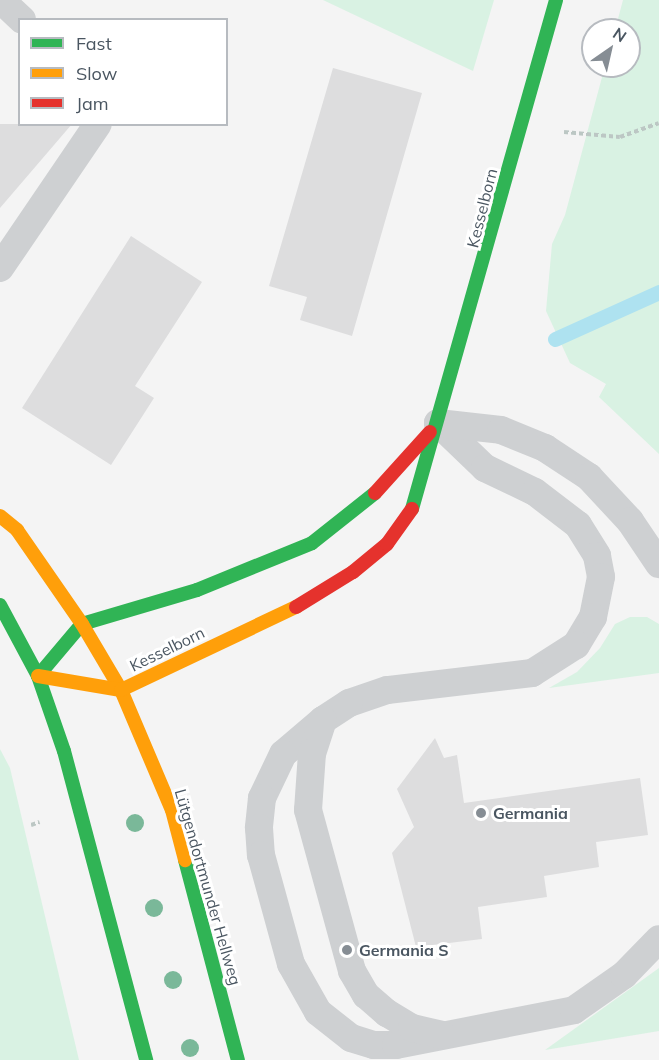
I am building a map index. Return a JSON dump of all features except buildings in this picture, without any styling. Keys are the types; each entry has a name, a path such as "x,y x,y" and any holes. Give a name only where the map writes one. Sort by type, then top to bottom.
{"street":[{"name":"Kesselborn","path":"38,676 121,690 299,604 353,572 387,544 414,507 556,0"},
{"name":"Kesselborn","path":"82,624 197,590 312,543 385,486 438,423"},
{"name":"Lütgendortmunder Hellweg","path":"0,516 17,530 82,624 121,690 172,810 238,1060"},
{"path":"0,605 38,676 80,807 146,1060"},
{"path":"38,676 82,624"}],"lane":[{"path":"0,4 3,2 20,18"},
{"path":"0,268 97,126"},
{"path":"438,423 501,430 545,448 589,477 630,521 659,564"},
{"path":"438,423 485,468 535,492 578,525 597,556 599,567 593,617 576,645 532,673 387,690 349,703 323,720 283,754 262,798 261,855 291,963 318,1012 351,1038 374,1045 396,1046 574,1010 624,975 659,939"},
{"path":"323,720 312,753 308,810 352,971 366,994 387,1014 412,1028 446,1036"}],"path":[{"path":"524,110 559,131 579,136 620,137 659,123"}],"green space":[{"path":"323,0 494,0 473,71"},
{"path":"623,0 659,0 659,454 599,397 606,384 570,363 546,311 552,244 565,215 602,78 641,78 641,18 618,18"},
{"path":"630,617 647,617 659,624 659,673 549,688 577,672 600,648 615,624"},
{"path":"0,749 10,768 79,1060 0,1060"},
{"path":"659,968 659,1031 545,1050"}],"waterway":[{"path":"555,339 659,292"}],"traffic: fast":[{"path":"412,509 556,0"},
{"path":"38,676 82,624 197,590 312,543 375,493"},
{"path":"0,605 38,676 64,751 146,1060"},
{"path":"185,860 238,1060"}],"traffic: slow":[{"path":"0,516 17,530 82,624 121,690 172,810 185,860"},
{"path":"38,676 121,690 296,607"}],"traffic: jam":[{"path":"375,493 430,432"},
{"path":"296,607 353,572 387,544 412,509"}],"place":[{"name":"Germania","path":"481,813"},
{"name":"Germania S","path":"347,950"}]}
